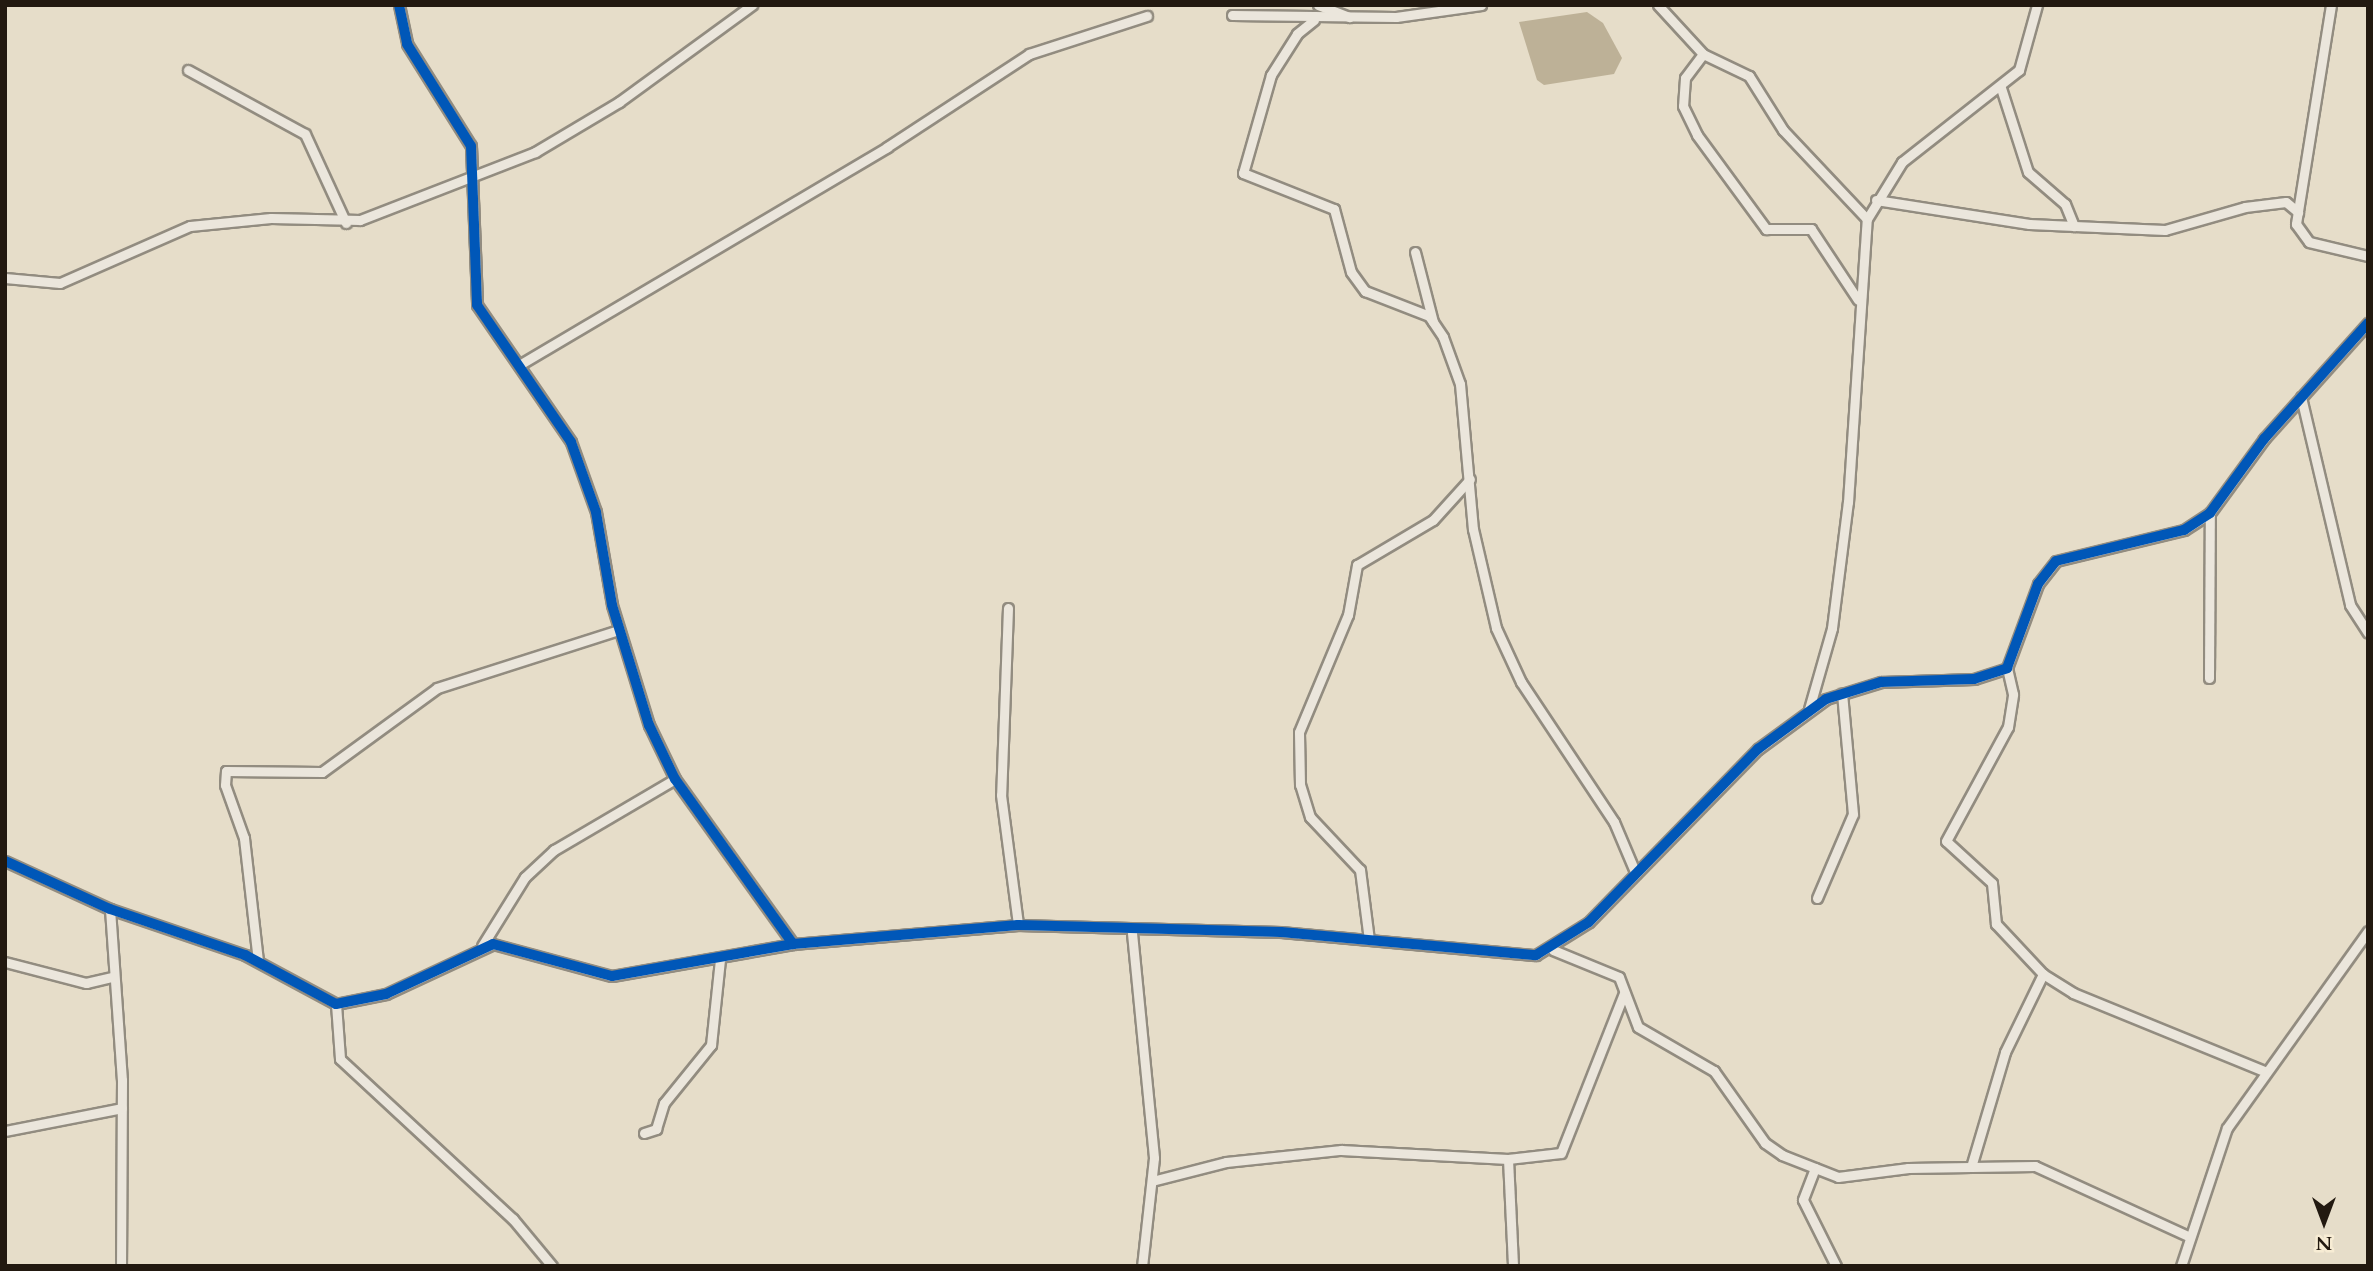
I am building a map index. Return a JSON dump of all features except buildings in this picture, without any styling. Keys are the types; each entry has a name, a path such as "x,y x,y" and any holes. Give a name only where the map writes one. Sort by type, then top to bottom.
{"street":[{"path":"399,5 407,44 471,146 477,305 552,409 580,464 606,549 619,630 632,680 676,779 793,944"},
{"path":"5,278 60,283 190,226 271,218 346,223 518,161 619,102 752,5"},
{"path":"1318,5 1355,18"},
{"path":"1232,15 1314,20 1481,5"},
{"path":"1658,5 1703,54 1749,76 1783,130 1867,219"},
{"path":"1809,710 1832,628 1848,502 1858,300 1867,219 1876,200 1902,162 2001,88 2019,70 2037,5"},
{"path":"2331,5 2296,224 2309,242 2368,256"},
{"path":"519,365 887,147 1029,54 1147,16"},
{"path":"1314,20 1275,67 1243,173 1334,209 1351,272 1365,291 1433,321"},
{"path":"1703,54 1685,78 1683,106 1697,135 1766,229 1811,229 1858,300"},
{"path":"188,70 305,134 346,223"},
{"path":"2001,88 2028,172 2065,204 2074,226"},
{"path":"1876,200 2074,226 2165,230 2286,202 2298,212"},
{"path":"1415,252 1433,321 1460,384 1483,580 1508,659 1607,811 1636,873"},
{"path":"2267,1072 2073,993 2043,974 1996,924 1992,883 1946,841 2008,727 2013,694 2007,668 2038,584 2056,561 2184,530 2210,513 2301,397 2368,323"},
{"path":"2301,397 2350,605 2368,633"},
{"path":"1369,940 1360,870 1310,817 1300,785 1299,732 1348,615 1357,565 1433,520 1470,479"},
{"path":"2209,678 2210,513"},
{"path":"1008,608 1001,795 1018,925"},
{"path":"258,961 244,838 225,785 226,771 322,772 406,717 437,688 619,630"},
{"path":"1553,950 1636,873 1758,749 1809,710 1842,692 1881,682 1974,679 2007,668"},
{"path":"1817,898 1853,814 1842,692"},
{"path":"482,946 525,877 554,850 676,779"},
{"path":"5,861 110,909 258,961 336,1004 387,995 482,946 505,945 612,976 793,944 1018,925 1132,933 1281,932 1513,956 1553,950 1619,976 1637,1027 1714,1072 1765,1143 1815,1168 1838,1177 1971,1167 2041,1168 2190,1237"},
{"path":"110,909 122,1108 121,1266"},
{"path":"2181,1266 2227,1128 2368,931"},
{"path":"1132,933 1152,1181 1142,1266"},
{"path":"644,1133 656,1129 664,1103 711,1045 720,959"},
{"path":"5,962 86,983 113,976"},
{"path":"1971,1167 2005,1052 2043,974"},
{"path":"1152,1181 1226,1162 1341,1150 1508,1158 1565,1150 1603,1034 1625,993"},
{"path":"336,1004 340,1059 513,1219 552,1266"},
{"path":"5,1131 122,1108"},
{"path":"1508,1158 1513,1264"},
{"path":"1815,1168 1802,1200 1836,1266"}],"shaded area":[{"path":"1587,12 1603,23 1622,58 1614,74 1544,85 1537,80 1519,22"}],"cycle path":[{"path":"399,5 407,44 471,146 477,305 571,442 596,512 612,605 649,725 675,779 793,944"},
{"path":"5,861 110,909 245,955 336,1004 386,994 493,944 612,976 793,944 1018,925 1281,932 1536,955 1589,922 1758,749 1826,699 1881,682 1974,679 2007,668 2038,584 2056,561 2184,530 2210,513 2264,439 2368,323"}]}
